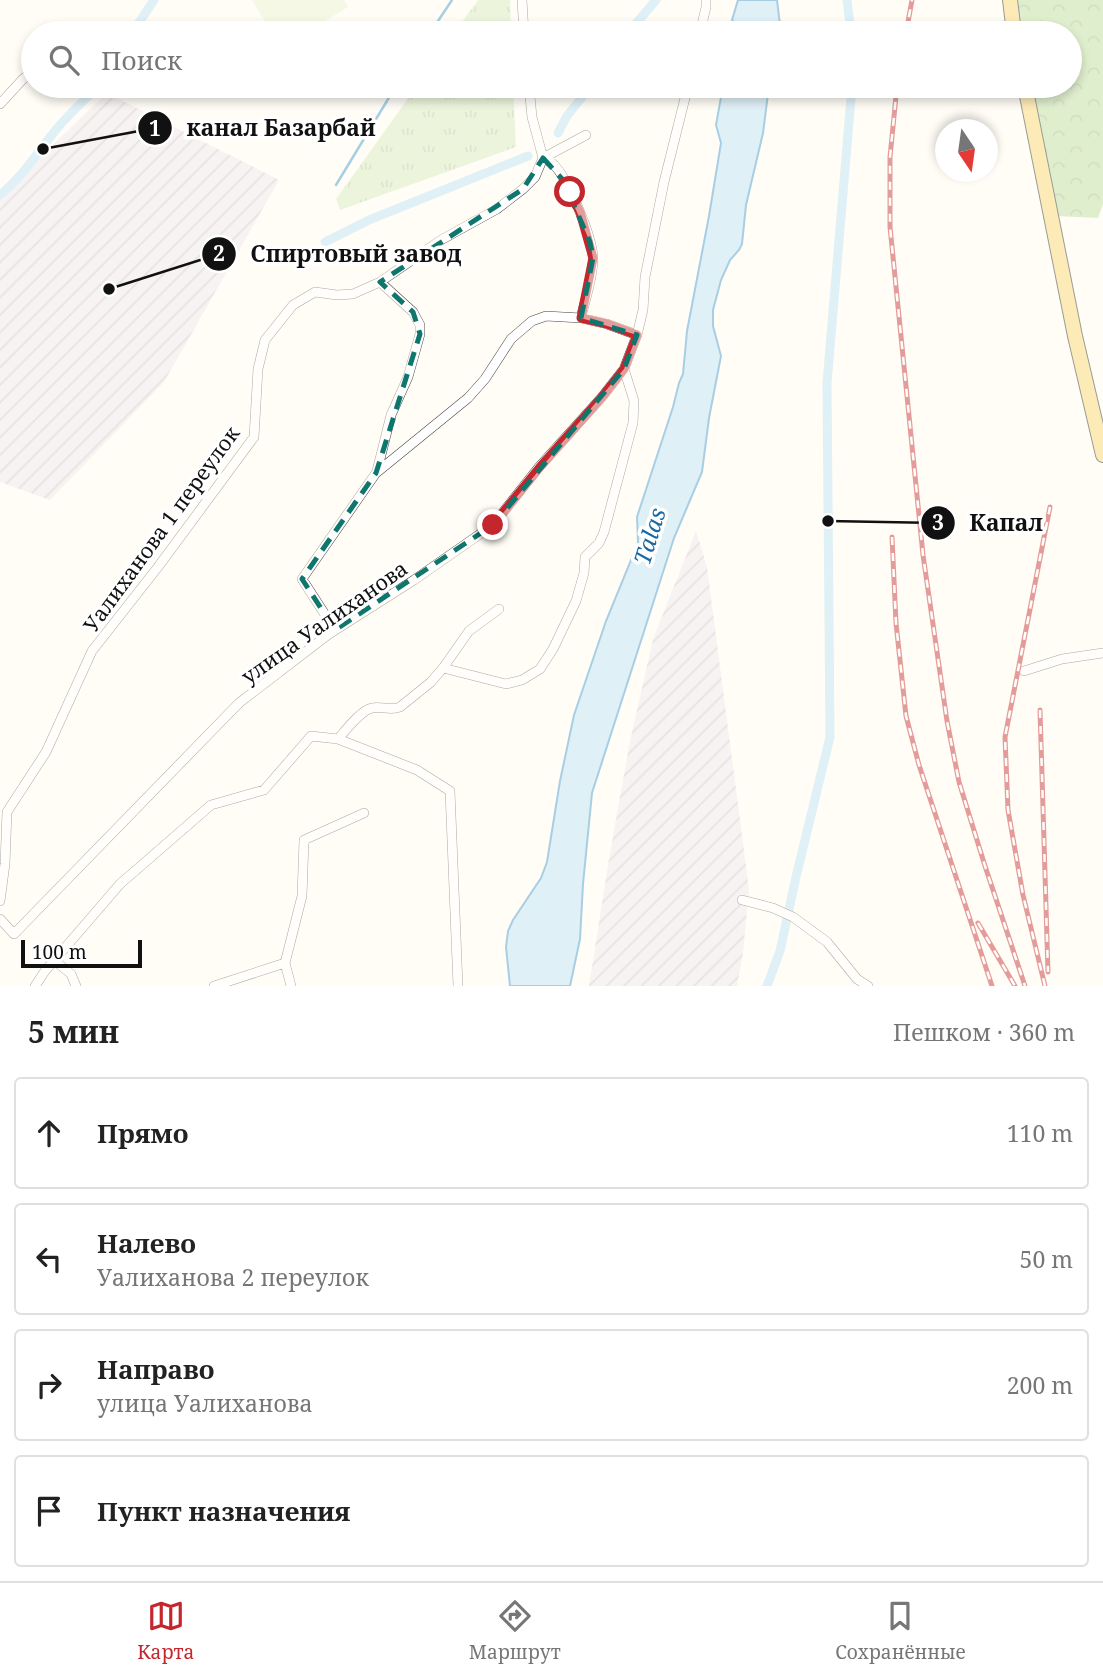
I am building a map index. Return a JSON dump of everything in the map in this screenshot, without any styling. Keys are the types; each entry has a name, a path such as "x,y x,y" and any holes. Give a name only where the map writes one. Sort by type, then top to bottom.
{"main road":[{"path":"1010,0 1013,21"},
{"path":"1027,98 1075,336 1103,455"}],"street":[{"path":"522,0 523,21"},
{"path":"703,21 706,0"},
{"path":"0,104 21,81"},
{"path":"530,98 543,158 553,164 564,180 580,212 590,242 593,258 581,318"},
{"name":"улица Уалиханова","path":"0,919 14,934 239,703 335,630 493,525 602,397 624,369 637,335 643,310 645,277 685,98"},
{"name":"Уалиханова 1 переулок","path":"0,901 7,812 46,752 92,651 254,437 258,369 265,340 293,305 315,292 353,294 380,282 441,240 497,209 535,177 543,158 586,135"},
{"path":"376,472 391,415 408,377 420,334 420,325 413,312 380,282"},
{"path":"335,630 302,579 376,472 468,398 521,328 546,316 581,318 637,335"},
{"path":"443,668 506,684 529,677 540,668 553,649 576,601 584,573 585,557 599,543 604,532 633,423 634,401 624,369"},
{"path":"338,739 366,711 375,708 396,709 431,682 469,631 499,609"},
{"path":"1024,671 1062,659 1103,653"},
{"path":"35,986 44,971 120,884 211,805 264,790 311,736 338,739 417,770 450,791 458,986"},
{"path":"291,986 285,963 302,896 304,839 364,813"},
{"path":"742,900 773,908 793,918 827,942 858,979 868,986"},
{"path":"54,960 71,974 76,986"},
{"path":"214,986 285,963"}],"highlighted area":[{"path":"543,158 563,180 590,242 593,258 581,318 637,335 624,369 493,525 335,630 302,579 376,473 420,334 413,312 380,282 523,189"}],"shaded area":[{"path":"102,98 117,98 279,180 164,382 50,500 0,482 0,195"},
{"path":"696,531 707,567 749,889 737,986 589,986 629,746 653,639"}],"green space":[{"path":"252,0 344,0 348,7 325,21 265,21"},
{"path":"478,0 510,0 511,21 463,21"},
{"path":"1016,0 1103,0 1103,204 1098,218 1056,216 1033,98 1082,98 1082,21 1020,21"},
{"path":"408,98 514,98 516,147 340,210 336,199"}],"water":[{"path":"738,0 777,0 780,21 732,20"},
{"name":"Talas","path":"721,98 767,98 763,133 746,205 742,244 730,260 721,280 713,310 713,326 721,356 702,472 674,538 592,793 580,939 570,986 510,986 506,947 508,931 541,878 547,862 574,715 606,621 638,542 637,517 683,374 687,331 721,143 716,125"}],"waterway":[{"path":"140,21 154,0"},
{"path":"438,21 452,0"},
{"path":"638,21 656,0"},
{"path":"847,0 850,21"},
{"path":"0,195 86,98"},
{"path":"336,185 389,98"},
{"path":"558,133 581,98"},
{"path":"767,986 780,951 830,737 827,383 851,98"},
{"path":"325,242 369,220 528,156"}],"railway":[{"path":"908,21 912,0"},
{"path":"896,98 890,157 890,227 923,555 947,721 959,782 1025,986"},
{"path":"1045,986 1023,895 1008,810 1005,737 1050,507"},
{"path":"892,537 896,623 906,716 919,765 992,986"},
{"path":"1040,710 1048,972"},
{"path":"978,923 1015,986"}],"place":[{"name":"канал Базарбай","path":"43,149"},
{"name":"Спиртовый завод","path":"109,289"},
{"name":"Капал","path":"828,521"}],"route":[{"path":"493,525 624,369 637,335 581,318 593,258 580,212 570,192"}]}
